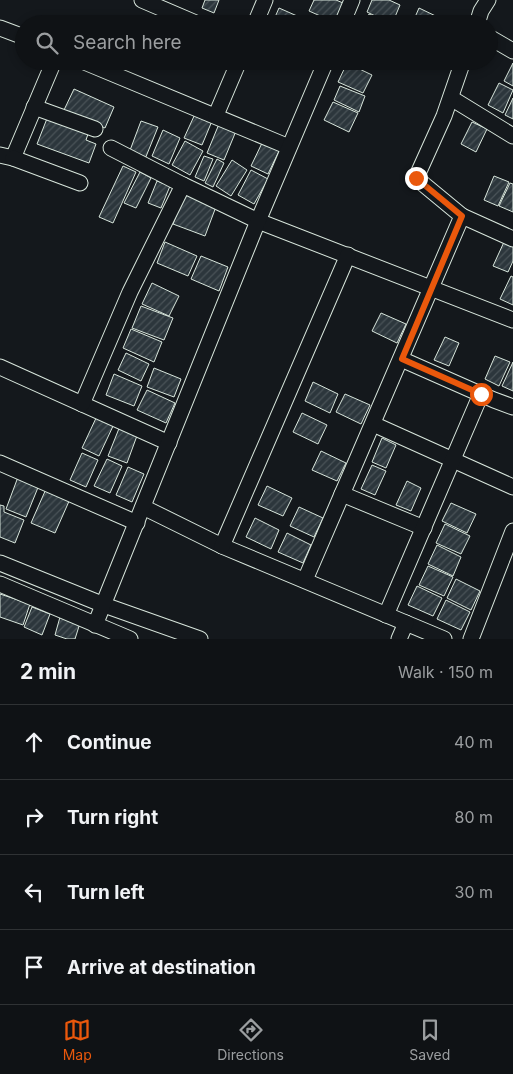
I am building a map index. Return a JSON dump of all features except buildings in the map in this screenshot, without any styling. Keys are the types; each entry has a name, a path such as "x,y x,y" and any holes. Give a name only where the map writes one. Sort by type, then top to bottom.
{"street":[{"path":"142,0 177,15"},
{"path":"259,15 265,0"},
{"path":"346,15 352,0"},
{"path":"480,15 488,0"},
{"path":"0,28 15,34"},
{"path":"498,42 513,51"},
{"path":"50,70 34,107 6,156 80,182"},
{"path":"104,70 289,147"},
{"path":"216,116 235,70"},
{"path":"95,625 258,221 322,70"},
{"path":"461,70 444,116 416,178 462,216 513,239"},
{"path":"451,98 513,136"},
{"path":"34,107 95,129"},
{"path":"111,148 258,221 513,320"},
{"path":"82,404 130,292 183,185"},
{"path":"305,580 402,359 462,216"},
{"path":"222,546 348,255"},
{"path":"402,359 513,407"},
{"path":"0,367 169,443"},
{"path":"386,614 481,394"},
{"path":"373,424 513,487"},
{"path":"0,463 137,523"},
{"path":"342,494 424,528"},
{"path":"143,506 222,546 444,639"},
{"path":"471,639 513,531"},
{"path":"0,563 104,605 200,639"},
{"path":"0,584 123,638 130,614"},
{"path":"399,639 406,623"}],"route":[{"path":"416,178 462,216 402,359 481,394"}]}
